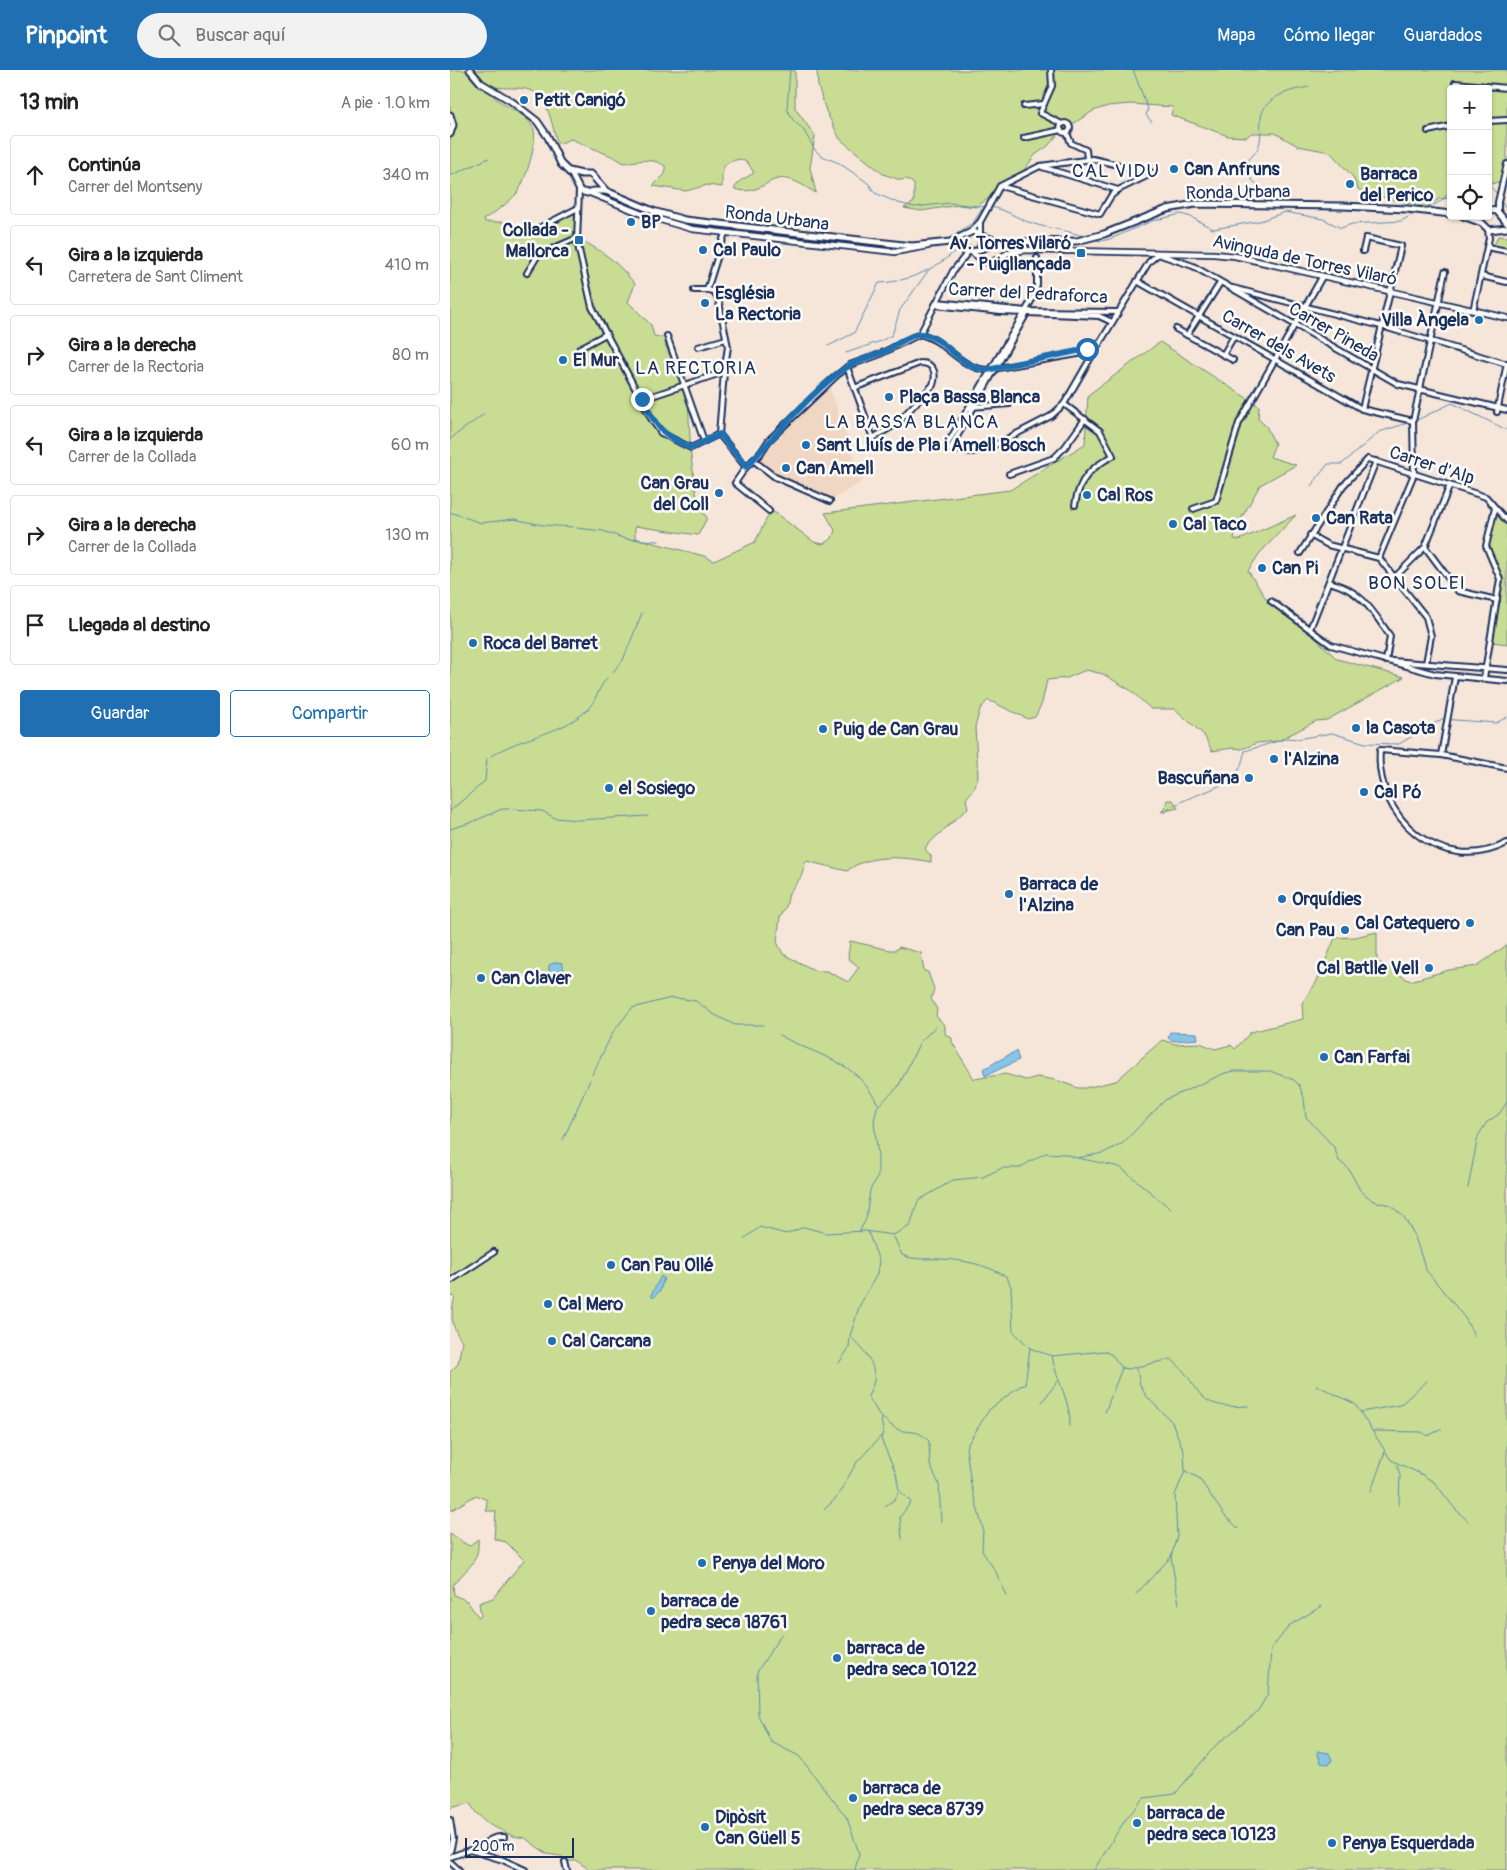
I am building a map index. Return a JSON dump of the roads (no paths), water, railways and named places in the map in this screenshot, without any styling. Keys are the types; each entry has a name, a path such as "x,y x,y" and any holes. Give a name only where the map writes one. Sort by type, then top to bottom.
{"main road":[{"path":"470,70 481,83 511,101 537,121 548,137 561,164 569,171 576,182 578,189"},
{"path":"450,115 453,125 450,134"},
{"path":"569,171 582,174 576,182"},
{"name":"Ronda Urbana","path":"582,174 591,174 606,191 654,211 708,224 888,244 933,245 950,242 972,231 1001,242"},
{"path":"590,192 597,182"},
{"name":"Ronda Urbana","path":"578,189 590,192 606,191"},
{"name":"Ronda Urbana","path":"950,242 967,249 980,248 1001,242 1052,243 1083,240 1167,209 1195,204 1407,209 1447,214"},
{"path":"1492,210 1498,212 1507,223"},
{"path":"1496,229 1502,223 1502,217"},
{"path":"1474,220 1482,223 1488,229 1507,228"},
{"path":"980,235 980,248"},
{"path":"964,236 967,249"}],"street":[{"path":"1051,70 1052,86 1041,114 1052,117 1062,124 1070,125 1070,130 1067,132"},
{"path":"1455,83 1507,88"},
{"path":"1024,106 1044,104"},
{"path":"1492,120 1507,120"},
{"path":"1061,130 1062,124"},
{"path":"1428,131 1447,127"},
{"path":"1024,138 1061,130 1067,132 1072,143 1086,150 1087,158"},
{"path":"972,231 980,222 1000,186 1040,166 1087,158 1154,173 1118,190 1111,196 1100,214 1000,186"},
{"path":"1498,212 1498,200 1507,164"},
{"path":"1040,166 1118,190"},
{"path":"578,189 580,202"},
{"path":"720,434 691,448 662,433 652,420 592,306 577,238 578,208 580,202 590,192 664,222 692,229 895,252 933,245"},
{"path":"1492,208 1498,200"},
{"path":"537,229 578,208"},
{"path":"980,222 980,235"},
{"path":"1474,311 1487,247 1488,229"},
{"path":"1488,238 1496,229"},
{"path":"707,290 725,233"},
{"path":"526,273 538,256 577,238"},
{"path":"1362,409 1401,246 1366,238 1363,252"},
{"path":"1487,247 1507,251"},
{"path":"980,248 980,259"},
{"path":"920,334 967,249 980,259"},
{"name":"Avinguda de Torres Vilaró","path":"980,259 991,264 1008,253 1026,250 1235,256 1507,318"},
{"path":"1146,252 1149,256 1149,262"},
{"name":"Carrer Pineda","path":"1146,252 1186,263 1398,384 1497,410 1507,410"},
{"path":"769,511 735,483 746,467 823,387 847,367 920,334 930,336 969,366 978,370 1089,352 1097,345 1149,262 1158,254"},
{"path":"1037,258 1037,285 1026,312 948,448 972,452 989,448 1035,426 1051,416 1064,404 1087,361 1089,352 1097,345"},
{"path":"1379,558 1414,474 1413,421 1445,272"},
{"path":"1481,276 1507,282"},
{"path":"1193,509 1216,501 1239,423 1322,277"},
{"name":"Carrer dels Avets","path":"1137,281 1362,409 1413,421"},
{"path":"1187,335 1220,283"},
{"path":"1226,286 1382,326 1507,364 1497,410"},
{"path":"694,290 713,291 718,298 728,347 724,372 720,434 746,467"},
{"name":"Carrer del Pedraforca","path":"936,304 1099,316 1112,322"},
{"name":"Carrer del Pedraforca","path":"1026,312 1118,312"},
{"path":"1176,329 1233,360"},
{"path":"580,348 606,334"},
{"path":"667,336 704,441"},
{"path":"1224,355 1234,336"},
{"path":"698,347 726,339"},
{"path":"1081,353 1087,361"},
{"path":"847,367 854,388 873,438 896,424 933,385 936,378 934,370 929,364 920,363 854,388"},
{"path":"642,399 724,372"},
{"path":"971,407 1009,404"},
{"path":"1064,404 1100,431 1113,456 1088,472 1081,483 1075,505"},
{"path":"1009,474 1054,458 1065,447 1085,419"},
{"name":"Carrer d'Alp","path":"1310,535 1343,486 1368,459 1486,496 1507,521"},
{"path":"753,460 775,477 830,501"},
{"path":"1310,629 1376,461"},
{"path":"1395,577 1425,547 1450,485"},
{"path":"1484,678 1500,579 1486,546 1495,508"},
{"path":"1300,553 1310,535 1328,545 1379,558 1424,612 1430,625 1431,640 1426,663"},
{"path":"1425,547 1458,591 1497,600"},
{"path":"1329,582 1357,593 1378,618 1390,636 1386,661"},
{"path":"1271,601 1331,645 1420,671 1507,681"},
{"path":"1386,661 1507,670"},
{"path":"1444,675 1453,685"},
{"path":"1441,755 1455,676"},
{"path":"1507,768 1441,755 1380,750 1379,773 1396,815 1420,838 1453,852 1497,849 1507,843"},
{"path":"450,1281 494,1252"},
{"path":"450,1820 454,1838 450,1852"},
{"path":"478,1852 485,1843 497,1837 504,1837"},
{"path":"450,1857 467,1850 503,1860 525,1870"},
{"path":"450,1862 459,1870"},
{"path":"565,1862 567,1870"}],"water":[{"path":"556,962 562,963 564,969 549,974 549,965"},
{"path":"1170,1032 1197,1033 1198,1039 1173,1041 1168,1038"},
{"path":"1016,1051 1019,1060 985,1076 983,1069"},
{"path":"661,1276 664,1278 660,1291 653,1298 651,1295"},
{"path":"1317,1751 1329,1753 1332,1760 1329,1764 1321,1763"}],"waterway":[{"path":"790,70 787,109 793,120 803,129 815,150 822,156 839,163 868,183 875,193 898,203 915,207 949,203 986,207"},
{"path":"1133,70 1148,109 1146,115 1152,122"},
{"path":"1277,201 1253,181 1243,167 1258,148 1263,110 1273,99 1280,95 1309,87"},
{"path":"450,176 489,158"},
{"path":"1492,188 1498,195"},
{"path":"1426,209 1443,200 1447,194"},
{"path":"1500,199 1507,211"},
{"path":"990,207 1031,223 1085,237"},
{"path":"956,236 958,232 973,223 982,209"},
{"path":"1092,239 1101,241 1110,239 1152,221 1181,214 1191,217 1213,229 1260,221 1285,212 1323,219 1341,228 1352,224 1401,221 1418,212"},
{"path":"828,346 854,333 879,283 909,278 927,270 953,253 954,246"},
{"path":"846,353 881,341 892,335 900,310 928,271"},
{"path":"1415,421 1452,403 1507,430"},
{"path":"450,439 484,414"},
{"path":"1311,486 1328,464 1342,464 1379,432 1411,422"},
{"path":"450,512 481,523 514,519 542,525 572,527"},
{"path":"577,528 603,531 626,539 659,541"},
{"path":"612,673 623,660 642,613"},
{"path":"491,756 515,744 564,726 575,719 586,711 607,678"},
{"path":"1164,813 1181,802 1225,783 1233,777 1239,770 1245,751 1288,738 1297,739 1332,733 1365,743 1399,744 1442,719 1496,723 1507,717"},
{"path":"450,811 485,781 487,759"},
{"path":"450,829 470,823 502,809 509,809"},
{"path":"513,809 542,811 555,818 578,820 648,816"},
{"path":"592,1075 613,1032 632,1008 671,998 684,999 696,1001 713,1014 735,1025 763,1025"},
{"path":"859,1232 866,1219 870,1190 878,1176 874,1121 877,1107 898,1087 920,1042 936,1026"},
{"path":"779,1035 847,1068 869,1089 878,1104"},
{"path":"893,1235 910,1226 918,1201 953,1180 983,1177 1002,1168 1019,1168 1045,1153 1065,1154 1077,1158 1103,1153 1122,1144 1165,1100 1225,1073 1234,1071 1270,1071 1294,1080 1299,1085 1304,1098 1306,1117 1334,1147 1339,1161 1348,1168 1360,1190 1373,1201 1390,1205 1404,1217 1414,1234 1426,1270 1465,1318 1475,1337"},
{"path":"563,1140 590,1080"},
{"path":"1468,1188 1478,1136 1487,1122 1499,1114 1507,1102"},
{"path":"1078,1158 1120,1167 1171,1209"},
{"path":"744,1239 760,1227 786,1234 804,1227 826,1233 865,1231 893,1235 902,1255 907,1257 966,1262 991,1269 1007,1277 1011,1287 1013,1331 1030,1348 1052,1356 1104,1351 1112,1355 1122,1368 1128,1369 1171,1359 1182,1369 1200,1394 1207,1400 1229,1406 1248,1406"},
{"path":"868,1232 879,1261 877,1274 859,1307 850,1336 863,1351 873,1368 874,1381 868,1396 881,1418 883,1432 881,1439 896,1473 899,1490 911,1502 900,1517 902,1539"},
{"path":"839,1363 849,1348 850,1337"},
{"path":"1006,1596 996,1572 982,1551 983,1529 971,1485 966,1447 989,1410 1020,1386 1025,1385 1030,1348"},
{"path":"1052,1356 1066,1399 1070,1426"},
{"path":"1105,1412 1122,1368"},
{"path":"1135,1368 1140,1385 1146,1396 1172,1422 1184,1452 1185,1471 1175,1495 1177,1536 1171,1557 1179,1604"},
{"path":"1042,1402 1058,1381"},
{"path":"1361,1412 1400,1405 1427,1381"},
{"path":"1316,1385 1355,1404 1391,1460 1423,1475 1435,1483 1456,1510 1468,1521"},
{"path":"882,1418 899,1430 917,1433 929,1441 930,1465 939,1484 941,1522"},
{"path":"1373,1431 1422,1432 1427,1436 1442,1429"},
{"path":"824,1510 836,1498 857,1462 881,1436"},
{"path":"1371,1491 1385,1452"},
{"path":"1397,1465 1400,1475 1399,1506"},
{"path":"1185,1471 1199,1478 1224,1515 1238,1528"},
{"path":"885,1506 895,1499 899,1491"},
{"path":"1136,1594 1171,1557"},
{"path":"1094,1870 1125,1820 1144,1798 1175,1794 1216,1745 1257,1712 1268,1694 1271,1649 1290,1625 1322,1606"},
{"path":"782,1633 757,1672 758,1715 771,1742 799,1756 847,1818 859,1853 855,1870"}],"place":[{"name":"Petit Canigó","path":"524,100"},
{"name":"Can Anfruns","path":"1174,169"},
{"name":"Barraca del Perico","path":"1350,184"},
{"name":"BP","path":"631,222"},
{"name":"Collada - Mallorca","path":"579,240"},
{"name":"Cal Paulo","path":"703,250"},
{"name":"Av. Torres Vilaró - Puigllançada","path":"1081,253"},
{"name":"Església La Rectoria","path":"705,303"},
{"name":"Villa Àngela","path":"1479,320"},
{"name":"El Mur","path":"563,360"},
{"name":"Plaça Bassa Blanca","path":"889,397"},
{"name":"Sant Lluís de Pla i Amell Bosch","path":"806,445"},
{"name":"Can Amell","path":"786,468"},
{"name":"Can Grau del Coll","path":"719,493"},
{"name":"Cal Ros","path":"1087,495"},
{"name":"Can Rata","path":"1316,518"},
{"name":"Cal Taco","path":"1173,524"},
{"name":"Can Pi","path":"1262,568"},
{"name":"Roca del Barret","path":"473,643"},
{"name":"la Casota","path":"1356,728"},
{"name":"Puig de Can Grau","path":"823,729"},
{"name":"l'Alzina","path":"1274,759"},
{"name":"Bascuñana","path":"1249,778"},
{"name":"el Sosiego","path":"609,788"},
{"name":"Cal Pó","path":"1364,792"},
{"name":"Barraca de l'Alzina","path":"1009,894"},
{"name":"Orquídies","path":"1282,899"},
{"name":"Cal Catequero","path":"1470,923"},
{"name":"Can Pau","path":"1345,930"},
{"name":"Cal Batlle Vell","path":"1429,968"},
{"name":"Can Claver","path":"481,978"},
{"name":"Can Farfai","path":"1324,1057"},
{"name":"Can Pau Ollé","path":"611,1265"},
{"name":"Cal Mero","path":"548,1304"},
{"name":"Cal Carcana","path":"552,1341"},
{"name":"Penya del Moro","path":"702,1563"},
{"name":"barraca de pedra seca 18761","path":"651,1611"},
{"name":"barraca de pedra seca 10122","path":"837,1658"},
{"name":"barraca de pedra seca 8739","path":"853,1798"},
{"name":"barraca de pedra seca 10123","path":"1137,1823"},
{"name":"Dipòsit Can Güell 5","path":"705,1827"},
{"name":"Penya Esquerdada","path":"1332,1843"}],"district":[{"name":"CAL VIDU","path":"1116,170"},
{"name":"LA RECTORIA","path":"696,367"},
{"name":"LA BASSA BLANCA","path":"912,421"},
{"name":"BON SOLEI","path":"1417,582"}]}
